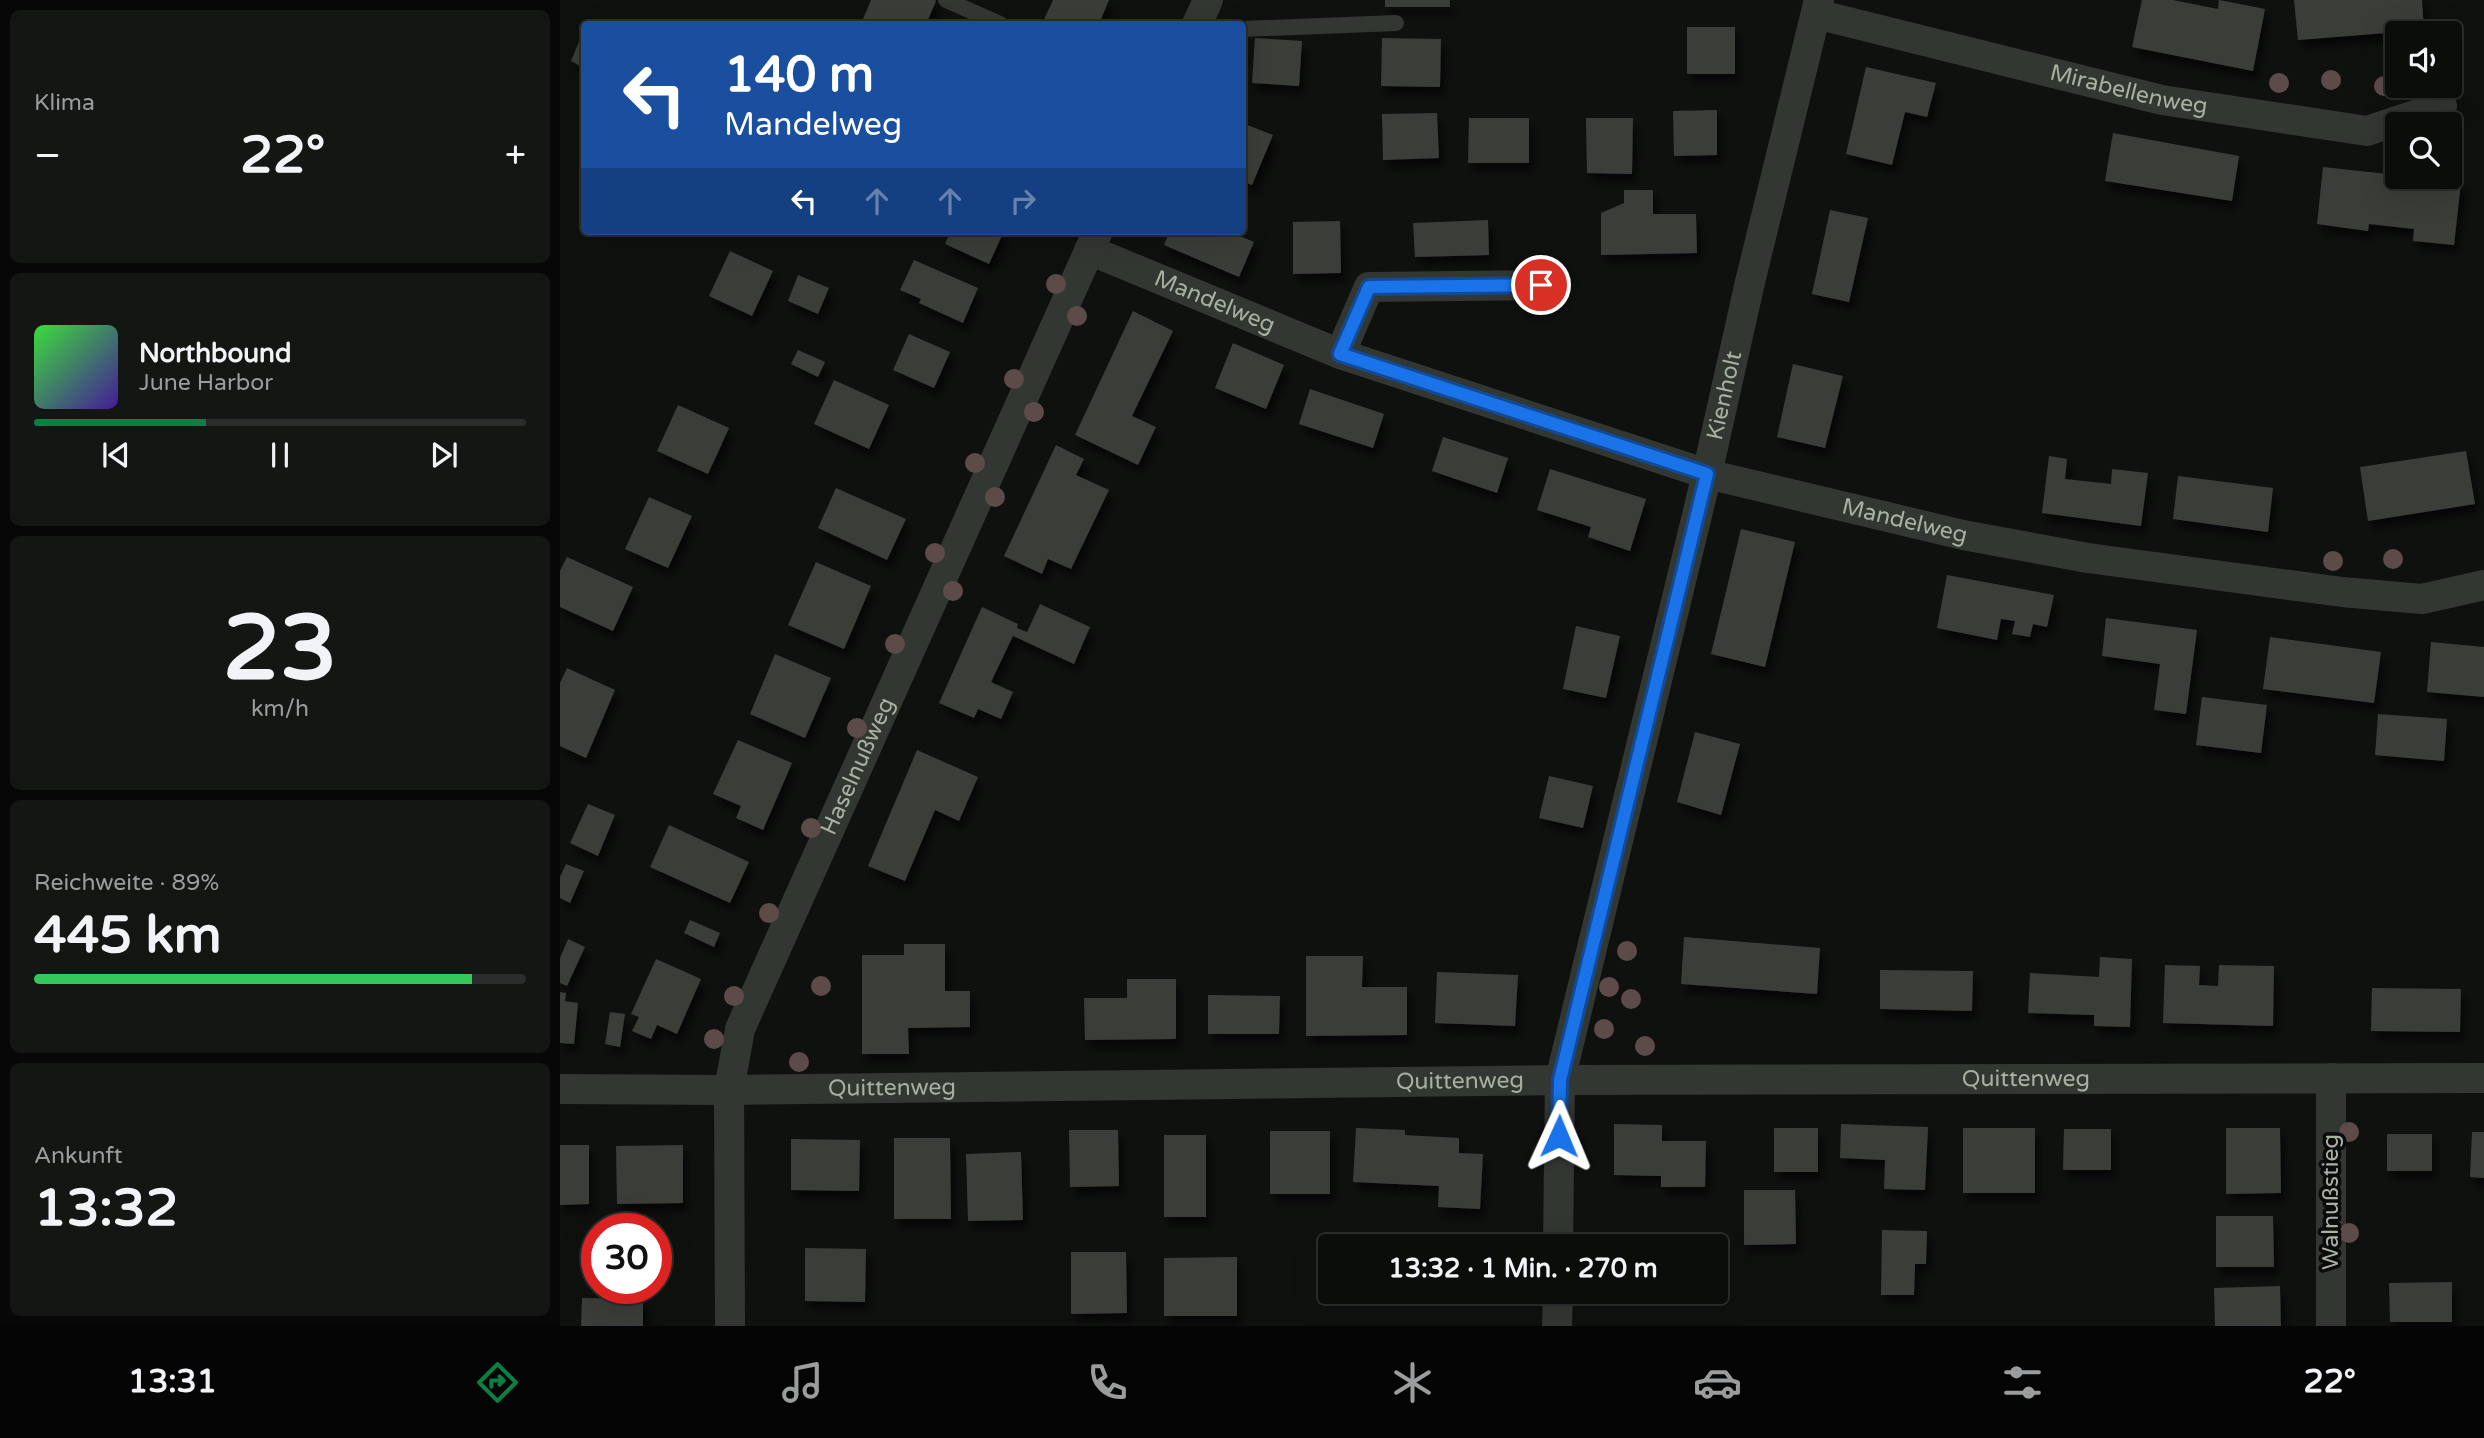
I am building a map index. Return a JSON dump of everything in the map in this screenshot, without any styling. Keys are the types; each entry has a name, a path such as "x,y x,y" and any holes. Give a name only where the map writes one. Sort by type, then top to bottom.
{"street":[{"path":"1199,21 1208,0"},
{"name":"Mirabellenweg","path":"1817,7 2162,100 2367,131 2442,106"},
{"name":"Kienholt","path":"1558,1234 1560,1080 1817,7"},
{"name":"Mandelweg","path":"1094,240 1340,354 1707,474 1963,536 2088,558 2342,592 2421,599 2484,585"},
{"name":"Haselnußweg","path":"730,1326 729,1090 740,1029 1094,240"},
{"path":"1340,354 1369,287 1541,285"},
{"name":"Walnußstieg","path":"2331,1078 2331,1326"},
{"name":"Quittenweg","path":"560,1089 729,1090 1560,1080 2484,1078"},
{"path":"1558,1304 1558,1326"}],"lane":[{"path":"946,0 993,21"},
{"path":"1246,29 1396,23"}],"building":[{"path":"871,0 936,1 927,21 862,21"},
{"path":"1053,0 1109,0 1100,21 1043,21"},
{"path":"1385,0 1450,0 1450,7 1385,7"},
{"path":"2142,0 2173,0 2218,9 2219,0 2265,9 2253,71 2132,47"},
{"path":"2294,0 2422,0 2423,21 2385,21 2385,33 2298,40"},
{"path":"1687,27 1735,27 1735,74 1687,74"},
{"path":"581,37 581,66 571,61"},
{"path":"1255,38 1302,41 1299,86 1252,83"},
{"path":"1382,38 1441,39 1440,87 1381,86"},
{"path":"1866,67 1936,83 1927,117 1905,112 1892,165 1846,154"},
{"path":"1717,110 1717,155 1674,156 1673,111"},
{"path":"1437,113 1439,158 1383,160 1382,114"},
{"path":"1469,118 1529,118 1529,163 1468,163"},
{"path":"1586,118 1633,118 1632,174 1587,173"},
{"path":"1246,125 1273,135 1252,185 1246,183"},
{"path":"2113,133 2239,156 2232,201 2105,181"},
{"path":"2323,167 2385,174 2385,189 2460,189 2454,245 2413,241 2414,229 2369,224 2368,231 2317,224"},
{"path":"1624,190 1653,190 1653,214 1696,214 1697,253 1601,255 1601,213 1624,203"},
{"path":"1830,210 1868,218 1849,302 1812,294"},
{"path":"1488,220 1489,255 1415,257 1413,223"},
{"path":"1340,221 1341,273 1293,274 1293,222"},
{"path":"949,235 1002,235 989,264 945,244"},
{"path":"1168,235 1237,235 1254,242 1239,277 1164,245"},
{"path":"730,251 773,271 752,316 709,296"},
{"path":"914,260 978,288 963,323 919,303 921,299 900,290"},
{"path":"798,275 829,288 818,314 788,301"},
{"path":"1133,311 1173,331 1132,416 1156,427 1138,465 1075,435"},
{"path":"909,334 950,352 934,388 893,370"},
{"path":"1233,343 1284,365 1266,409 1215,388"},
{"path":"798,350 825,362 818,377 791,364"},
{"path":"1793,364 1843,376 1825,448 1777,437"},
{"path":"834,380 889,405 869,449 814,424"},
{"path":"1310,389 1384,414 1373,448 1299,424"},
{"path":"678,405 729,428 708,474 657,451"},
{"path":"1443,437 1508,458 1497,493 1432,471"},
{"path":"1056,445 1084,459 1076,475 1109,490 1071,569 1048,559 1042,574 1004,556"},
{"path":"2466,451 2475,504 2368,521 2360,467"},
{"path":"2049,456 2067,459 2065,479 2111,484 2112,469 2148,473 2141,526 2042,513"},
{"path":"1550,469 1646,499 1630,551 1588,537 1591,527 1537,510"},
{"path":"2178,476 2273,488 2268,532 2173,519"},
{"path":"836,488 906,519 887,560 818,528"},
{"path":"649,497 692,516 668,568 625,549"},
{"path":"1741,529 1795,542 1765,667 1711,654"},
{"path":"567,557 633,587 613,631 560,607 560,571"},
{"path":"816,562 871,586 844,649 788,625"},
{"path":"1947,575 2054,595 2047,627 2033,624 2030,637 2012,634 2015,621 2001,619 1997,640 1937,628"},
{"path":"1040,604 1090,627 1074,664 1013,636 991,682 1013,692 1001,719 978,709 974,718 939,703 982,607 1018,624 1017,628 1027,632"},
{"path":"2106,618 2197,630 2186,714 2154,710 2160,664 2102,656"},
{"path":"1576,626 1620,636 1606,698 1563,689"},
{"path":"2270,637 2381,652 2374,703 2263,689"},
{"path":"2431,642 2484,647 2484,697 2427,692"},
{"path":"775,654 831,678 805,738 750,714"},
{"path":"567,668 615,690 586,758 560,746 560,683"},
{"path":"2202,697 2267,705 2261,753 2196,745"},
{"path":"2378,714 2447,719 2444,761 2375,755"},
{"path":"1695,732 1740,744 1721,815 1677,802"},
{"path":"738,740 792,763 763,830 736,818 741,806 713,794"},
{"path":"917,750 978,777 959,821 935,810 905,881 868,866"},
{"path":"1549,776 1593,786 1583,828 1539,818"},
{"path":"588,804 615,815 598,856 570,843"},
{"path":"669,825 749,862 730,903 650,867"},
{"path":"566,864 584,871 570,903 560,898 560,877"},
{"path":"690,920 720,933 714,947 684,933"},
{"path":"1684,937 1820,948 1817,994 1681,984"},
{"path":"568,939 585,947 567,986 560,983 560,958"},
{"path":"904,944 945,944 945,991 970,991 970,1027 908,1028 909,1054 862,1054 862,955 904,955"},
{"path":"1306,956 1363,956 1362,987 1407,987 1407,1035 1306,1036"},
{"path":"2100,957 2132,959 2130,1027 2094,1026 2094,1015 2028,1013 2030,973 2099,977"},
{"path":"656,959 701,979 677,1034 657,1025 651,1039 632,1031 639,1017 631,1014"},
{"path":"2165,965 2200,966 2199,985 2218,986 2219,965 2274,966 2273,1026 2163,1023"},
{"path":"1880,970 1973,971 1972,1011 1880,1009"},
{"path":"1437,972 1518,975 1515,1026 1435,1023"},
{"path":"1127,979 1176,979 1176,1039 1085,1040 1084,998 1127,998"},
{"path":"2372,988 2461,989 2460,1032 2371,1031"},
{"path":"560,992 566,993 565,1001 578,1003 574,1044 560,1043"},
{"path":"1208,995 1280,996 1279,1034 1208,1034"},
{"path":"610,1012 625,1014 620,1047 605,1044"},
{"path":"1614,1124 1662,1125 1662,1141 1706,1141 1705,1187 1661,1187 1661,1176 1614,1175"},
{"path":"1841,1124 1928,1127 1925,1190 1884,1189 1885,1160 1840,1158"},
{"path":"1356,1128 1405,1130 1405,1135 1459,1138 1459,1153 1483,1154 1480,1209 1438,1207 1439,1186 1353,1182"},
{"path":"1774,1128 1818,1128 1818,1172 1774,1172"},
{"path":"1963,1128 2035,1128 2035,1193 1963,1193"},
{"path":"2226,1128 2280,1128 2281,1193 2226,1194"},
{"path":"2064,1129 2111,1129 2111,1170 2063,1170"},
{"path":"1069,1130 1118,1130 1119,1186 1070,1187"},
{"path":"1270,1131 1330,1131 1330,1194 1270,1194"},
{"path":"2472,1132 2484,1132 2484,1178 2470,1177"},
{"path":"2387,1134 2432,1134 2432,1171 2387,1171"},
{"path":"1164,1135 1206,1135 1206,1217 1164,1217"},
{"path":"894,1138 950,1138 951,1219 894,1219"},
{"path":"791,1139 860,1140 859,1191 791,1190"},
{"path":"560,1145 589,1145 589,1204 560,1205"},
{"path":"683,1145 683,1203 617,1204 616,1146"},
{"path":"1021,1152 1023,1220 968,1221 966,1154"},
{"path":"1744,1190 1795,1190 1796,1244 1744,1245"},
{"path":"2216,1216 2273,1216 2274,1267 2216,1267"},
{"path":"1882,1230 1927,1231 1926,1264 1915,1264 1914,1295 1881,1295"},
{"path":"805,1248 866,1249 865,1302 805,1301"},
{"path":"1071,1252 1126,1252 1127,1313 1071,1314"},
{"path":"1237,1257 1237,1316 1164,1316 1164,1258"},
{"path":"2452,1282 2452,1322 2390,1322 2389,1283"},
{"path":"2280,1286 2281,1326 2215,1326 2214,1288"},
{"path":"582,1304 643,1304 643,1326 581,1326"}],"route":[{"path":"1541,285 1369,287 1340,354 1707,474 1560,1080 1559,1136"}]}
